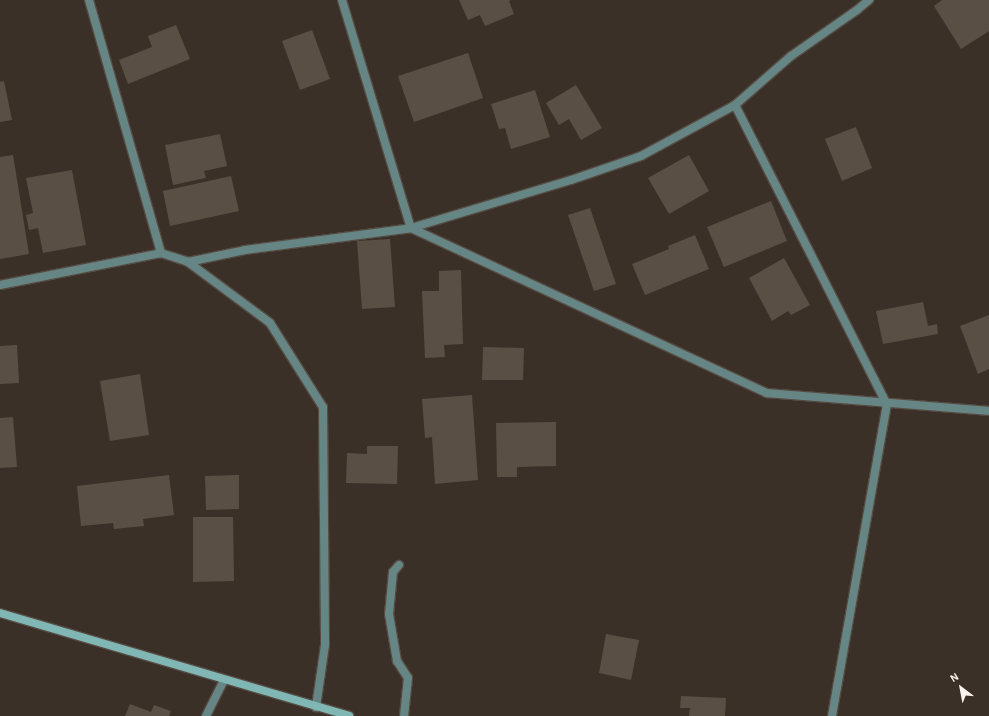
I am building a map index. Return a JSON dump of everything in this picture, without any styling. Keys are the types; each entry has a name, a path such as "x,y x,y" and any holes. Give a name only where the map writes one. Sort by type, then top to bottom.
{"main road":[{"path":"0,613 349,716"}],"street":[{"path":"89,0 161,253"},
{"path":"342,0 411,228 767,394 989,411"},
{"path":"188,262 245,250 411,228 571,180 641,156 735,105 791,56 869,0"},
{"path":"735,105 887,404 832,716"},
{"path":"0,285 161,253 188,262 270,323 323,407 324,645 316,707"},
{"path":"399,565 393,572 389,614 397,661 408,678 404,716"},
{"path":"206,716 224,680"}],"building":[{"path":"459,0 511,0 509,1 514,14 485,26 480,15 468,20"},
{"path":"942,0 989,0 989,31 961,49 934,6"},
{"path":"176,25 190,59 128,84 119,60 152,47 148,36"},
{"path":"312,30 330,79 300,90 282,41"},
{"path":"468,53 483,98 414,122 398,76"},
{"path":"4,81 12,120 0,122 0,82"},
{"path":"576,85 602,128 581,140 569,119 559,125 546,103"},
{"path":"535,90 550,137 511,149 505,128 499,129 491,104"},
{"path":"856,127 872,168 842,181 825,139"},
{"path":"220,134 227,166 204,171 206,178 173,185 165,145"},
{"path":"13,155 29,254 0,259 0,157"},
{"path":"689,155 709,191 669,214 648,178"},
{"path":"72,170 86,245 43,253 38,228 29,230 26,215 33,213 26,178"},
{"path":"231,176 239,211 170,226 163,191"},
{"path":"771,201 787,241 724,267 707,227"},
{"path":"590,208 616,284 594,291 568,215"},
{"path":"695,235 709,269 645,295 632,264 669,249 668,246"},
{"path":"390,239 395,307 362,309 357,241"},
{"path":"784,258 810,305 791,315 788,311 772,321 749,278"},
{"path":"461,270 463,344 444,345 445,357 425,358 422,291 439,291 439,271"},
{"path":"923,302 928,326 937,324 938,334 883,344 876,311"},
{"path":"989,315 989,369 978,374 960,326"},
{"path":"17,345 19,383 0,384 0,346"},
{"path":"483,347 524,348 523,380 482,380"},
{"path":"140,374 149,435 110,441 100,381"},
{"path":"472,395 478,480 435,484 432,437 425,438 422,399"},
{"path":"13,417 17,467 0,468 0,418"},
{"path":"556,422 556,466 517,467 517,477 497,477 496,423"},
{"path":"367,446 398,446 397,484 346,483 347,453 367,454"},
{"path":"169,475 174,515 143,519 144,526 114,529 113,523 81,526 77,486"},
{"path":"239,475 239,509 206,510 205,476"},
{"path":"193,517 233,517 234,581 193,582"},
{"path":"606,634 639,640 631,680 599,673"},
{"path":"681,696 726,698 725,716 689,716 690,708 680,708"},
{"path":"130,704 151,712 154,705 171,711 169,716 125,716"}]}
